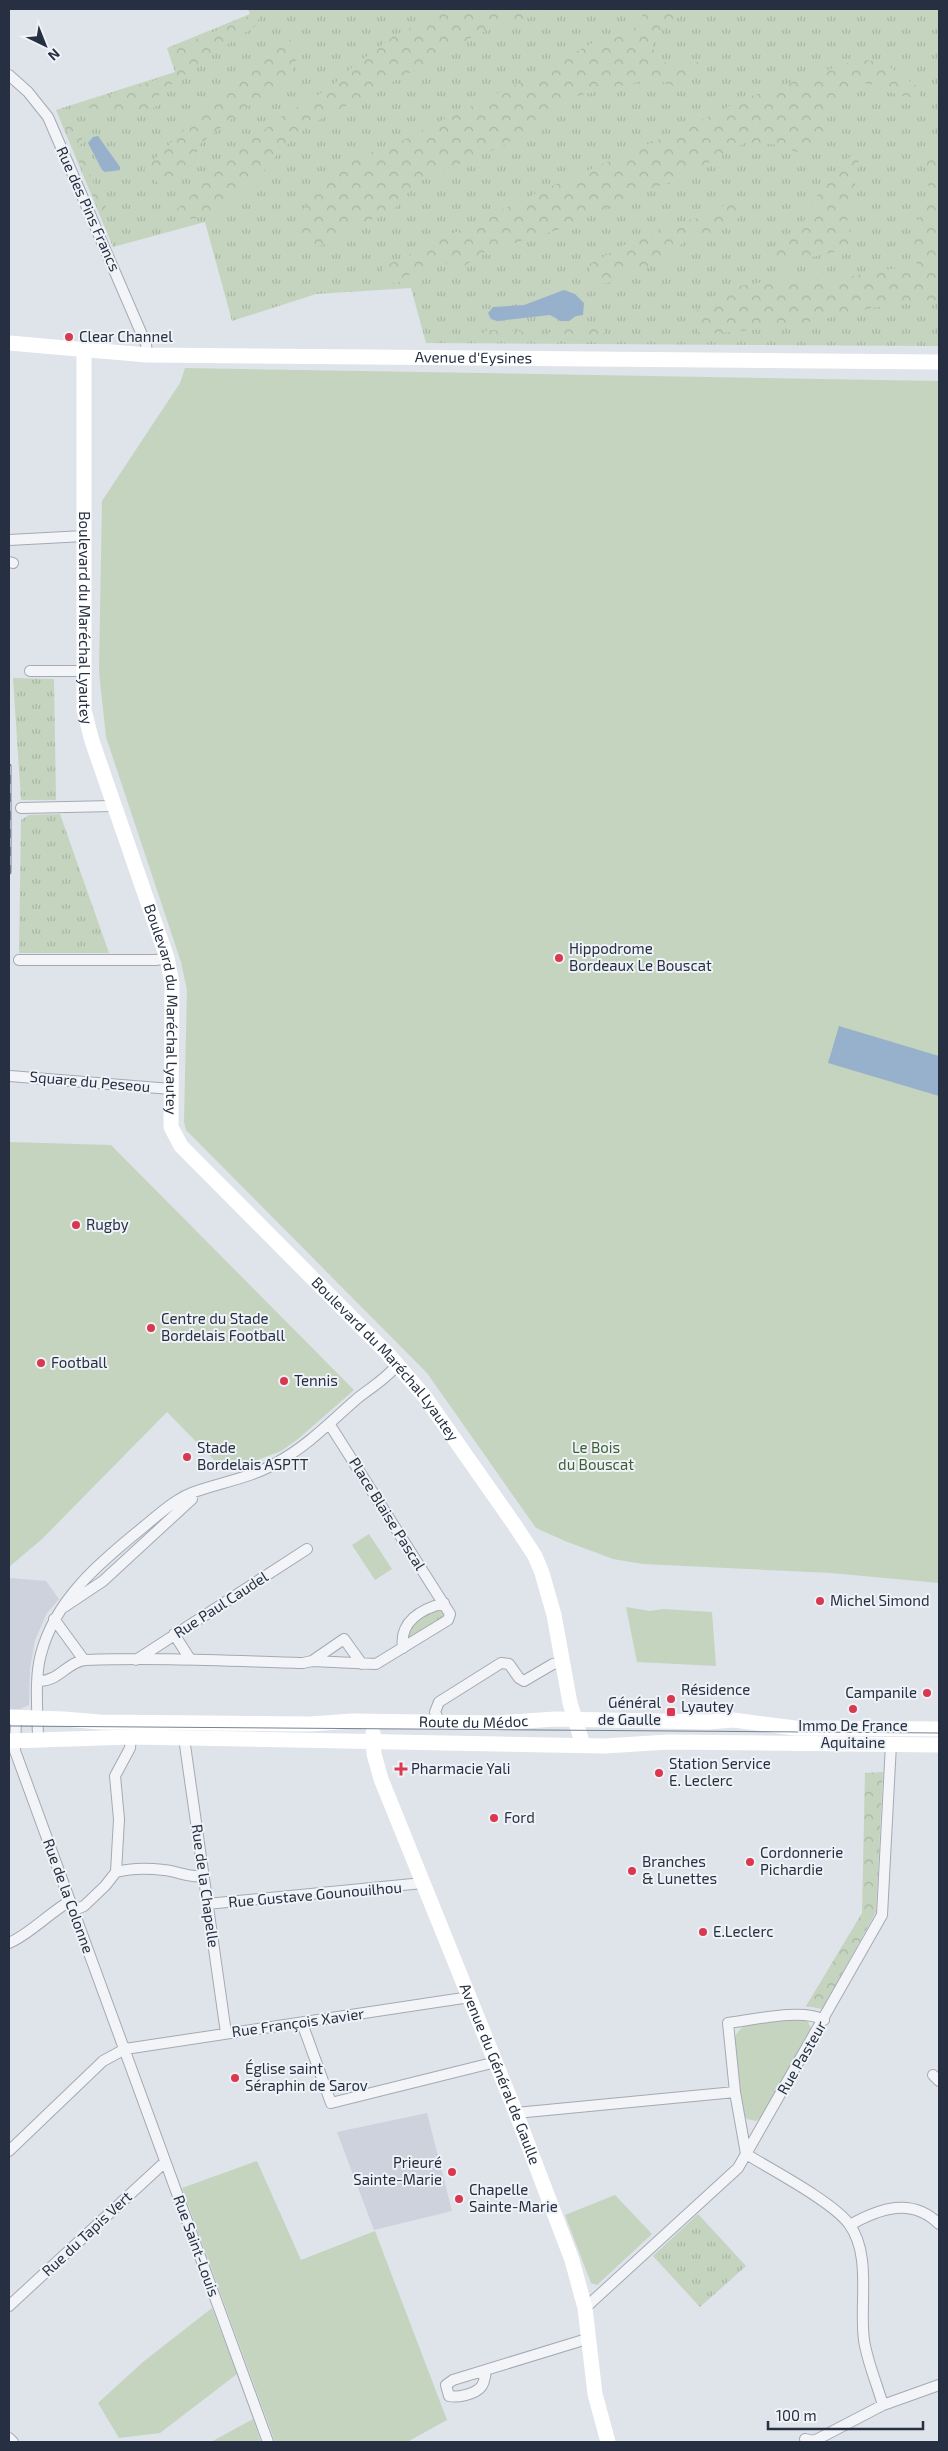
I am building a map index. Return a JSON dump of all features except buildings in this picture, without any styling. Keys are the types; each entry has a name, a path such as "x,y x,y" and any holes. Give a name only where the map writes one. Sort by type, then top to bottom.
{"main road":[{"name":"Avenue d'Eysines","path":"9,342 147,355 939,362"},
{"name":"Boulevard du Maréchal Lyautey","path":"84,350 84,671 87,726 112,806 167,958 172,983 171,1127 181,1146 397,1365 425,1397 535,1556 554,1614 574,1720 583,1745"},
{"name":"Route du Médoc","path":"12,1717 130,1722 310,1724 352,1721 498,1724 574,1720 701,1722 733,1720 795,1728 939,1729"},
{"name":"Avenue du Général de Gaulle","path":"374,1722 373,1743 376,1767 496,2062 572,2260 585,2308 596,2394 608,2442"},
{"name":"Route du Médoc","path":"12,1741 184,1738 373,1743 583,1745 668,1742 939,1745"}],"street":[{"name":"Rue des Pins Francs","path":"9,75 28,92 48,117 146,344 147,355"},
{"path":"9,540 84,536"},
{"path":"30,671 84,671"},
{"path":"22,808 112,806"},
{"path":"18,960 156,960 167,958"},
{"name":"Square du Peseou","path":"10,1076 171,1089"},
{"path":"38,1741 40,1656 48,1630 54,1619 81,1582 141,1528 182,1499 197,1491 274,1465 330,1425 397,1365"},
{"name":"Place Blaise Pascal","path":"330,1425 444,1603"},
{"path":"63,1607 91,1590 192,1498 207,1489"},
{"path":"141,1528 150,1537"},
{"name":"Rue Paul Caudel","path":"135,1661 307,1549"},
{"path":"81,1582 91,1590"},
{"path":"39,1681 49,1680 84,1660 190,1659 376,1664 403,1648 450,1618 444,1603 414,1616 404,1628 403,1648"},
{"path":"54,1619 84,1660"},
{"path":"174,1634 190,1659"},
{"path":"312,1661 344,1639 362,1664"},
{"path":"440,1723 435,1712 439,1702 501,1663 509,1664 519,1678 524,1681 553,1664 562,1662"},
{"name":"Rue de la Colonne","path":"12,1717 12,1741 18,1759 126,2049"},
{"path":"9,1943 19,1939 49,1914 72,1905 84,1906 105,1886 116,1872 119,1819 115,1776 130,1748 131,1738"},
{"name":"Rue de la Chapelle","path":"184,1738 226,2034"},
{"name":"Rue Pasteur","path":"585,2308 738,2168 824,2020 882,1915 891,1744"},
{"path":"116,1872 128,1869 164,1870 194,1877 203,1876"},
{"name":"Rue Gustave Gounouilhou","path":"207,1904 418,1886 423,1883"},
{"name":"Rue François Xavier","path":"126,2049 470,1997"},
{"path":"824,2020 817,2016 798,2015 728,2023 735,2092 746,2154 827,2204 850,2224 863,2265 861,2320 864,2342 884,2405"},
{"path":"302,2023 331,2103 496,2062"},
{"path":"9,2151 103,2062 126,2049"},
{"name":"Rue Saint-Louis","path":"126,2049 165,2162 268,2442"},
{"path":"516,2113 735,2092"},
{"name":"Rue du Tapis Vert","path":"9,2306 165,2162"},
{"path":"850,2224 867,2216 888,2210 915,2208 929,2214 939,2224"},
{"path":"486,2370 590,2338"},
{"path":"805,2439 814,2441 884,2405 939,2385"},
{"path":"9,2438 13,2442"}],"shaded area":[{"path":"9,1578 46,1581 59,1599 47,1613 35,1640 30,1669 29,1705 20,1709 9,1710"},
{"path":"427,2113 452,2211 374,2230 337,2132"}],"green space":[{"path":"248,9 939,9 939,346 426,343 411,288 316,294 232,321 205,222 113,247 56,110 175,72 167,48 250,14"},
{"path":"250,9 261,9 257,25 160,92 157,106 142,114 112,113 84,107 87,102 177,73 171,50 252,15"},
{"path":"450,9 562,9 498,25 472,37 425,65 309,125 280,151 258,178 220,213 186,220 175,211 245,145 281,117 331,87 352,67 395,35"},
{"path":"646,9 703,9 679,17 664,27 654,40 652,48 670,68 698,62 702,70 692,80 677,87 662,82 643,81 572,97 505,145 416,183 391,213 353,226 331,243 310,248 299,245 294,232 303,209 326,181 354,158 396,144 528,79 592,43 627,35 637,25"},
{"path":"703,9 714,9 711,15"},
{"path":"285,39 302,43 291,74 271,95 247,107 201,143 186,177 161,186 144,169 208,107"},
{"path":"859,59 884,63 921,89 919,97 905,97 890,92 882,85 858,83 834,98 824,119 825,139 799,153 778,145 747,142 676,180 624,199 570,226 485,252 458,270 441,260 421,267 395,285 381,268 545,189 683,129 746,98"},
{"path":"71,120 82,132 82,143 77,147 80,157 86,161 94,184 106,206 104,214 100,214 63,122"},
{"path":"860,152 852,205 846,225 855,242 843,250 777,265 770,257 778,244 800,228 823,182 836,174 851,155"},
{"path":"939,153 939,302 931,300 872,308 792,326 701,335 690,315 734,287 789,278 836,280 875,271 917,266 913,231 930,196 925,164 933,154"},
{"path":"742,201 744,213 728,227 685,240 666,262 645,268 631,265 622,280 601,284 590,272 590,264 624,245 667,226 701,217 728,203"},
{"path":"595,322 605,330 600,341 478,338 487,330 518,331 543,335 567,326"},
{"name":"Hippodrome Bordeaux Le Bouscat","path":"185,368 939,381 939,1583 831,1573 643,1564 613,1559 536,1528 427,1373 186,1130 184,1122 187,990 181,962 106,737 99,672 102,501 180,383"},
{"path":"13,678 54,679 56,800 21,800"},
{"path":"60,814 109,953 19,953 21,820 29,815"},
{"name":"Centre du Stade Bordelais Football","path":"9,1142 111,1145 354,1390 298,1439 281,1451 226,1472 167,1412 42,1539 9,1567"},
{"path":"369,1534 392,1569 375,1580 352,1545"},
{"path":"626,1607 650,1611 663,1609 712,1612 716,1666 637,1662"},
{"path":"440,1609 445,1611 444,1617 409,1639 407,1638 412,1626 419,1619"},
{"path":"883,1772 876,1912 822,2009 806,2006 862,1913 865,1773"},
{"path":"802,2018 807,2020 812,2030 763,2116 756,2121 747,2119 742,2112 735,2037 746,2025 755,2022"},
{"path":"257,2161 301,2260 375,2231 447,2420 407,2442 275,2442 182,2188"},
{"path":"615,2195 652,2234 597,2285 591,2283 565,2215"},
{"path":"698,2214 746,2266 700,2307 653,2256"},
{"path":"212,2308 237,2374 160,2433 119,2438 98,2403 143,2362"},
{"path":"253,2419 261,2442 211,2442"}],"water":[{"path":"98,136 120,167 120,170 105,172 102,170 88,143 93,137"},
{"path":"564,290 575,294 584,303 583,315 576,316 569,321 561,321 550,315 497,321 491,319 488,313 493,307 524,305"},
{"path":"839,1026 939,1056 939,1096 828,1063"}],"tram line":[{"path":"9,1726 939,1733"}],"railway":[{"path":"9,766 9,872"}],"place":[{"name":"Clear Channel","path":"69,337"},
{"name":"Hippodrome Bordeaux Le Bouscat","path":"559,958"},
{"name":"Rugby","path":"76,1225"},
{"name":"Centre du Stade Bordelais Football","path":"151,1328"},
{"name":"Football","path":"41,1363"},
{"name":"Tennis","path":"284,1381"},
{"name":"Stade Bordelais ASPTT","path":"187,1457"},
{"name":"Michel Simond","path":"820,1601"},
{"name":"Campanile","path":"927,1693"},
{"name":"Résidence Lyautey","path":"671,1699"},
{"name":"Immo De France Aquitaine","path":"853,1709"},
{"name":"Général de Gaulle","path":"671,1712"},
{"name":"Pharmacie Yali","path":"401,1769"},
{"name":"Station Service E. Leclerc","path":"659,1773"},
{"name":"Ford","path":"494,1818"},
{"name":"Cordonnerie Pichardie","path":"750,1862"},
{"name":"Branches & Lunettes","path":"632,1871"},
{"name":"E.Leclerc","path":"703,1932"},
{"name":"Église saint Séraphin de Sarov","path":"235,2078"},
{"name":"Prieuré Sainte-Marie","path":"452,2172"},
{"name":"Chapelle Sainte-Marie","path":"459,2199"}],"park label":[{"name":"Le Bois du Bouscat","path":"596,1456"}]}
